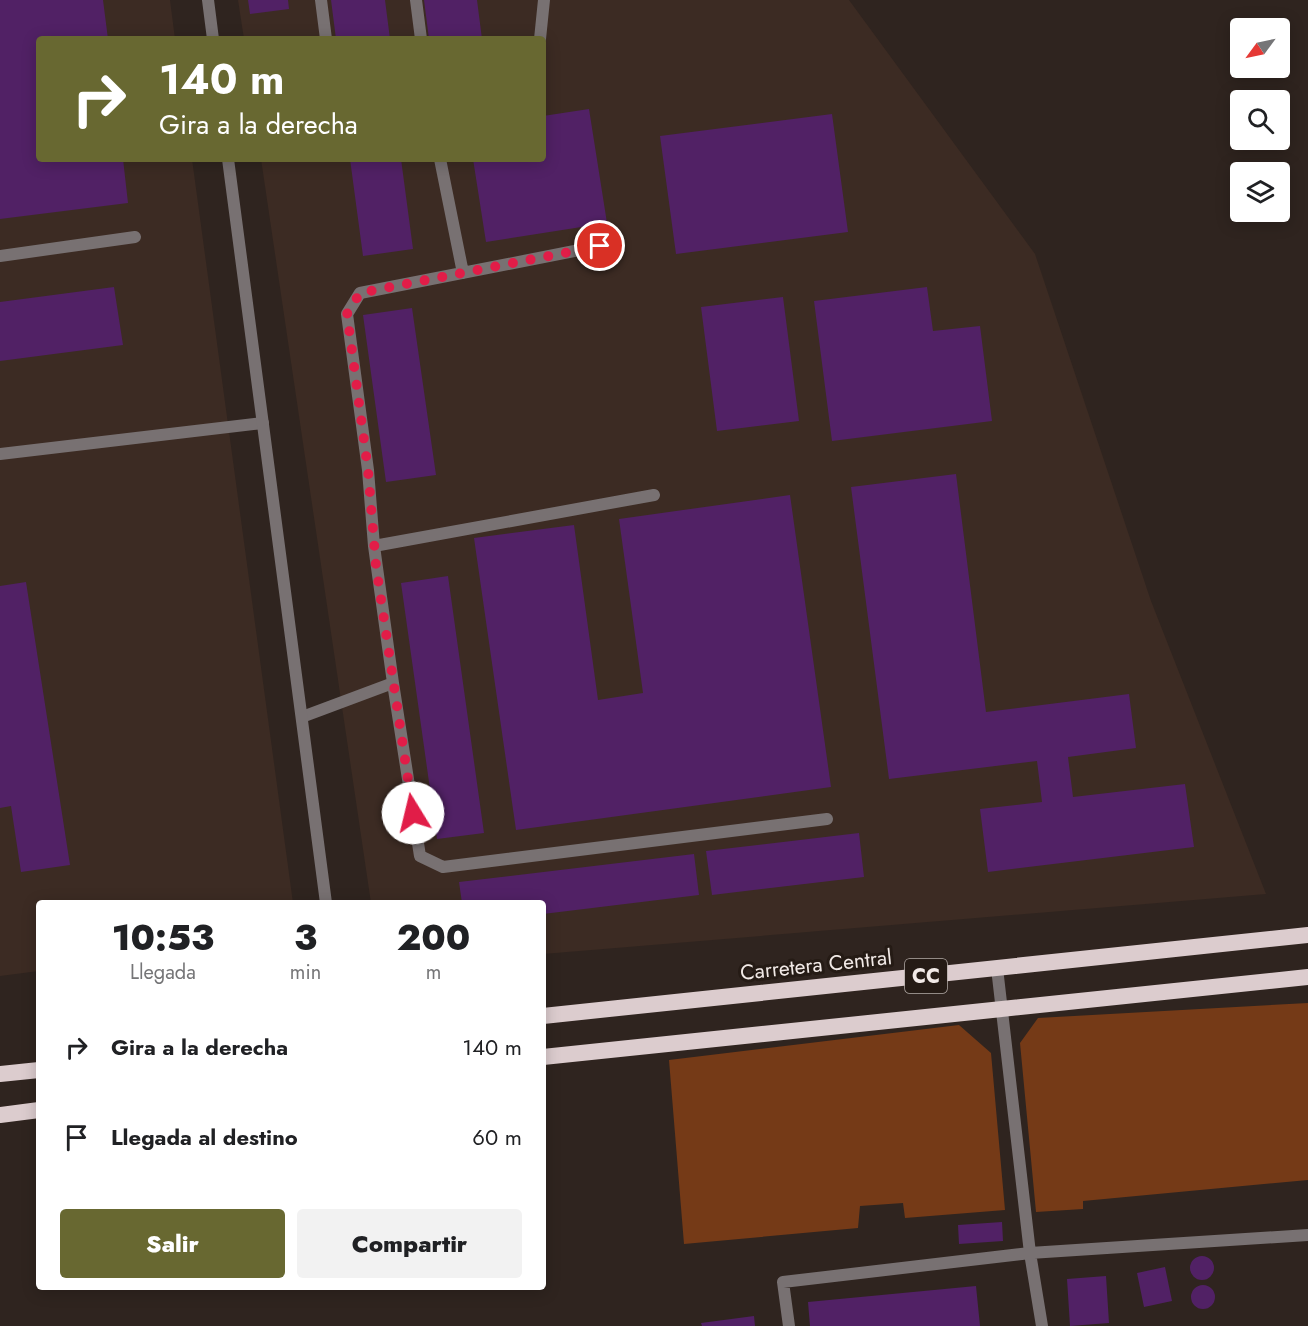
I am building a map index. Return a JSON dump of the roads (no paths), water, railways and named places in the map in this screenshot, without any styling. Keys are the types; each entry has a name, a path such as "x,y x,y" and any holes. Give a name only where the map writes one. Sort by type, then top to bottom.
{"highway":[{"name":"Carretera Central","path":"546,1016 1308,935"},
{"name":"CC","path":"546,1057 1308,976"},
{"path":"0,1074 36,1070"},
{"path":"0,1114 36,1110"}],"street":[{"path":"207,0 213,36"},
{"path":"321,0 326,36"},
{"path":"416,0 421,36"},
{"path":"540,36 544,0"},
{"path":"228,162 326,900"},
{"path":"441,162 463,273"},
{"path":"0,256 135,237"},
{"path":"600,246 360,293 347,314 368,470 374,546 420,856 443,867 826,819"},
{"path":"0,454 263,423"},
{"path":"374,546 654,495"},
{"path":"302,717 393,683"},
{"path":"997,968 1030,1253 1042,1326"},
{"path":"789,1326 783,1282 1030,1253 1308,1235"}]}
